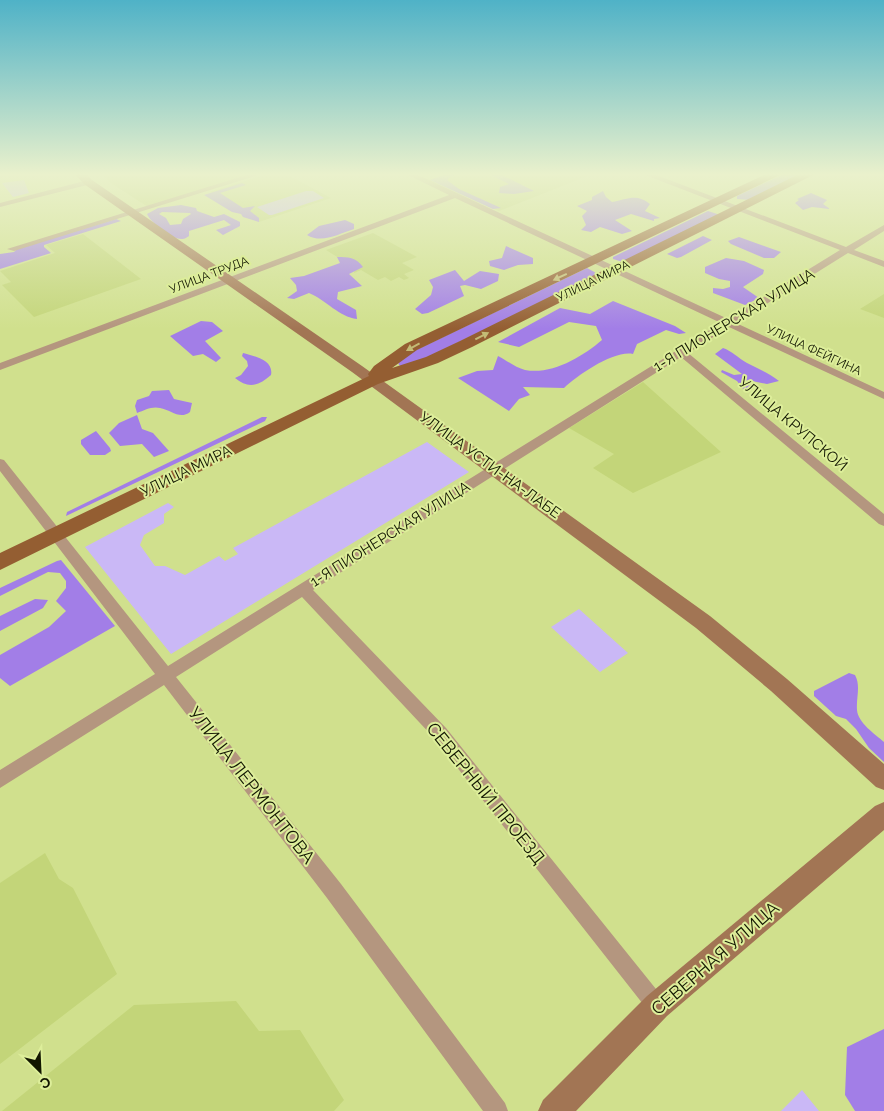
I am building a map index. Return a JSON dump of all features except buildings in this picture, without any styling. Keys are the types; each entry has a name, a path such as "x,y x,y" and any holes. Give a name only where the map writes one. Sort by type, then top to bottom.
{"main road":[{"name":"УЛИЦА МИРА","path":"372,380 380,369 411,347 670,225"},
{"name":"УЛИЦА МИРА","path":"0,562 372,380 432,360 707,225"}],"street":[{"path":"11,249 93,225"},
{"name":"УЛИЦА УСТИ-НА-ЛАБЕ","path":"150,225 372,380 703,622 779,685 884,779"},
{"name":"УЛИЦА ТРУДА","path":"0,367 377,225"},
{"name":"УЛИЦА ФЕЙГИНА","path":"516,225 884,396"},
{"path":"779,225 884,264"},
{"name":"1-Я ПИОНЕРСКАЯ УЛИЦА","path":"0,780 494,468 884,227"},
{"name":"УЛИЦА КРУПСКОЙ","path":"681,352 884,521"},
{"name":"УЛИЦА ЛЕРМОНТОВА","path":"0,463 334,891 497,1111"},
{"name":"СЕВЕРНЫЙ ПРОЕЗД","path":"303,589 440,733 657,1006"},
{"name":"СЕВЕРНАЯ УЛИЦА","path":"554,1111 657,1006 884,814"}],"shaded area":[{"path":"97,225 109,225 44,245 51,253 0,269 0,254 14,252 17,249"},
{"path":"156,225 209,225 189,231 189,236 183,239 173,237"},
{"path":"231,225 240,226 223,235 216,230"},
{"path":"354,225 354,229 318,239 307,235 319,226"},
{"path":"586,225 622,225 632,231 622,234 600,227 591,232 581,230"},
{"path":"679,225 700,225 623,262 613,259 613,257"},
{"path":"373,233 417,257 402,263 414,270 404,274 409,278 404,280 399,277 391,281 385,277 378,280 361,270 354,273 355,268 326,250"},
{"path":"83,234 141,279 34,317 2,285 11,282 0,271 55,253 46,245"},
{"path":"703,236 712,240 681,257 677,258 667,254"},
{"path":"739,237 781,252 774,258 764,258 728,241"},
{"path":"506,246 533,258 533,264 518,265 504,270 490,266 489,261 502,258"},
{"path":"337,257 352,258 363,267 349,274 362,286 338,292 337,299 356,310 357,319 338,312 309,293 294,299 287,298 297,291 296,285 290,278 304,276 340,263"},
{"path":"726,258 744,261 764,270 763,274 743,287 759,298 745,305 713,293 713,288 723,289 730,287 730,281 705,273 705,267"},
{"path":"587,268 598,274 420,361 402,367 399,365 398,362 410,353"},
{"path":"455,270 464,281 480,271 499,274 498,281 481,289 465,285 460,286 464,296 428,313 422,314 415,309 431,295 433,287 429,280"},
{"path":"884,294 884,318 860,309"},
{"path":"613,301 675,326 686,333 679,334 666,330 637,344 633,354 616,356 607,360 587,370 564,388 523,387 530,395 519,399 509,411 458,378 477,371 493,370 498,356 525,370 546,370 566,363 585,353 602,340 596,326 569,322 519,347 498,342 560,308 590,314"},
{"path":"201,321 212,322 223,331 205,341 221,358 216,362 203,354 193,356 170,336"},
{"path":"723,348 779,381 767,384 752,381 753,387 744,390 737,381 721,372 722,370 734,375 742,374 715,354"},
{"path":"243,353 266,362 271,370 271,375 262,382 253,385 244,384 235,378 241,375 248,366 247,361 242,356"},
{"path":"643,382 721,452 633,493 593,468 614,454 569,428"},
{"path":"169,390 174,399 192,403 190,412 179,415 164,409 154,408 137,413 135,406 137,400 149,396 152,391"},
{"path":"137,415 142,429 153,433 169,451 154,457 142,444 120,446 109,433 119,423"},
{"path":"262,417 267,417 265,421 66,516 67,512"},
{"path":"96,431 110,448 111,451 105,455 90,455 81,444 81,440"},
{"path":"427,442 469,472 171,654 85,547 168,503 174,507 164,514 164,523 144,535 140,545 155,566 165,566 185,575 219,556 225,561 238,554 233,548"},
{"path":"61,560 115,626 10,686 0,678 0,655 49,627 66,611 56,601 66,588 66,581 60,573 48,572 0,596 0,588"},
{"path":"35,599 48,600 43,608 0,631 0,616"},
{"path":"579,609 628,653 600,672 551,627"},
{"path":"849,673 855,675 857,679 857,710 860,719 867,728 884,742 884,762 869,748 856,729 846,719 836,716 814,696 814,691"},
{"path":"45,853 59,879 73,888 117,974 0,1064 0,883"},
{"path":"236,1001 259,1031 300,1030 344,1100 334,1111 2,1111 134,1005"},
{"path":"884,1029 884,1111 855,1111 845,1095 847,1047"},
{"path":"802,1090 819,1111 781,1111"}]}
